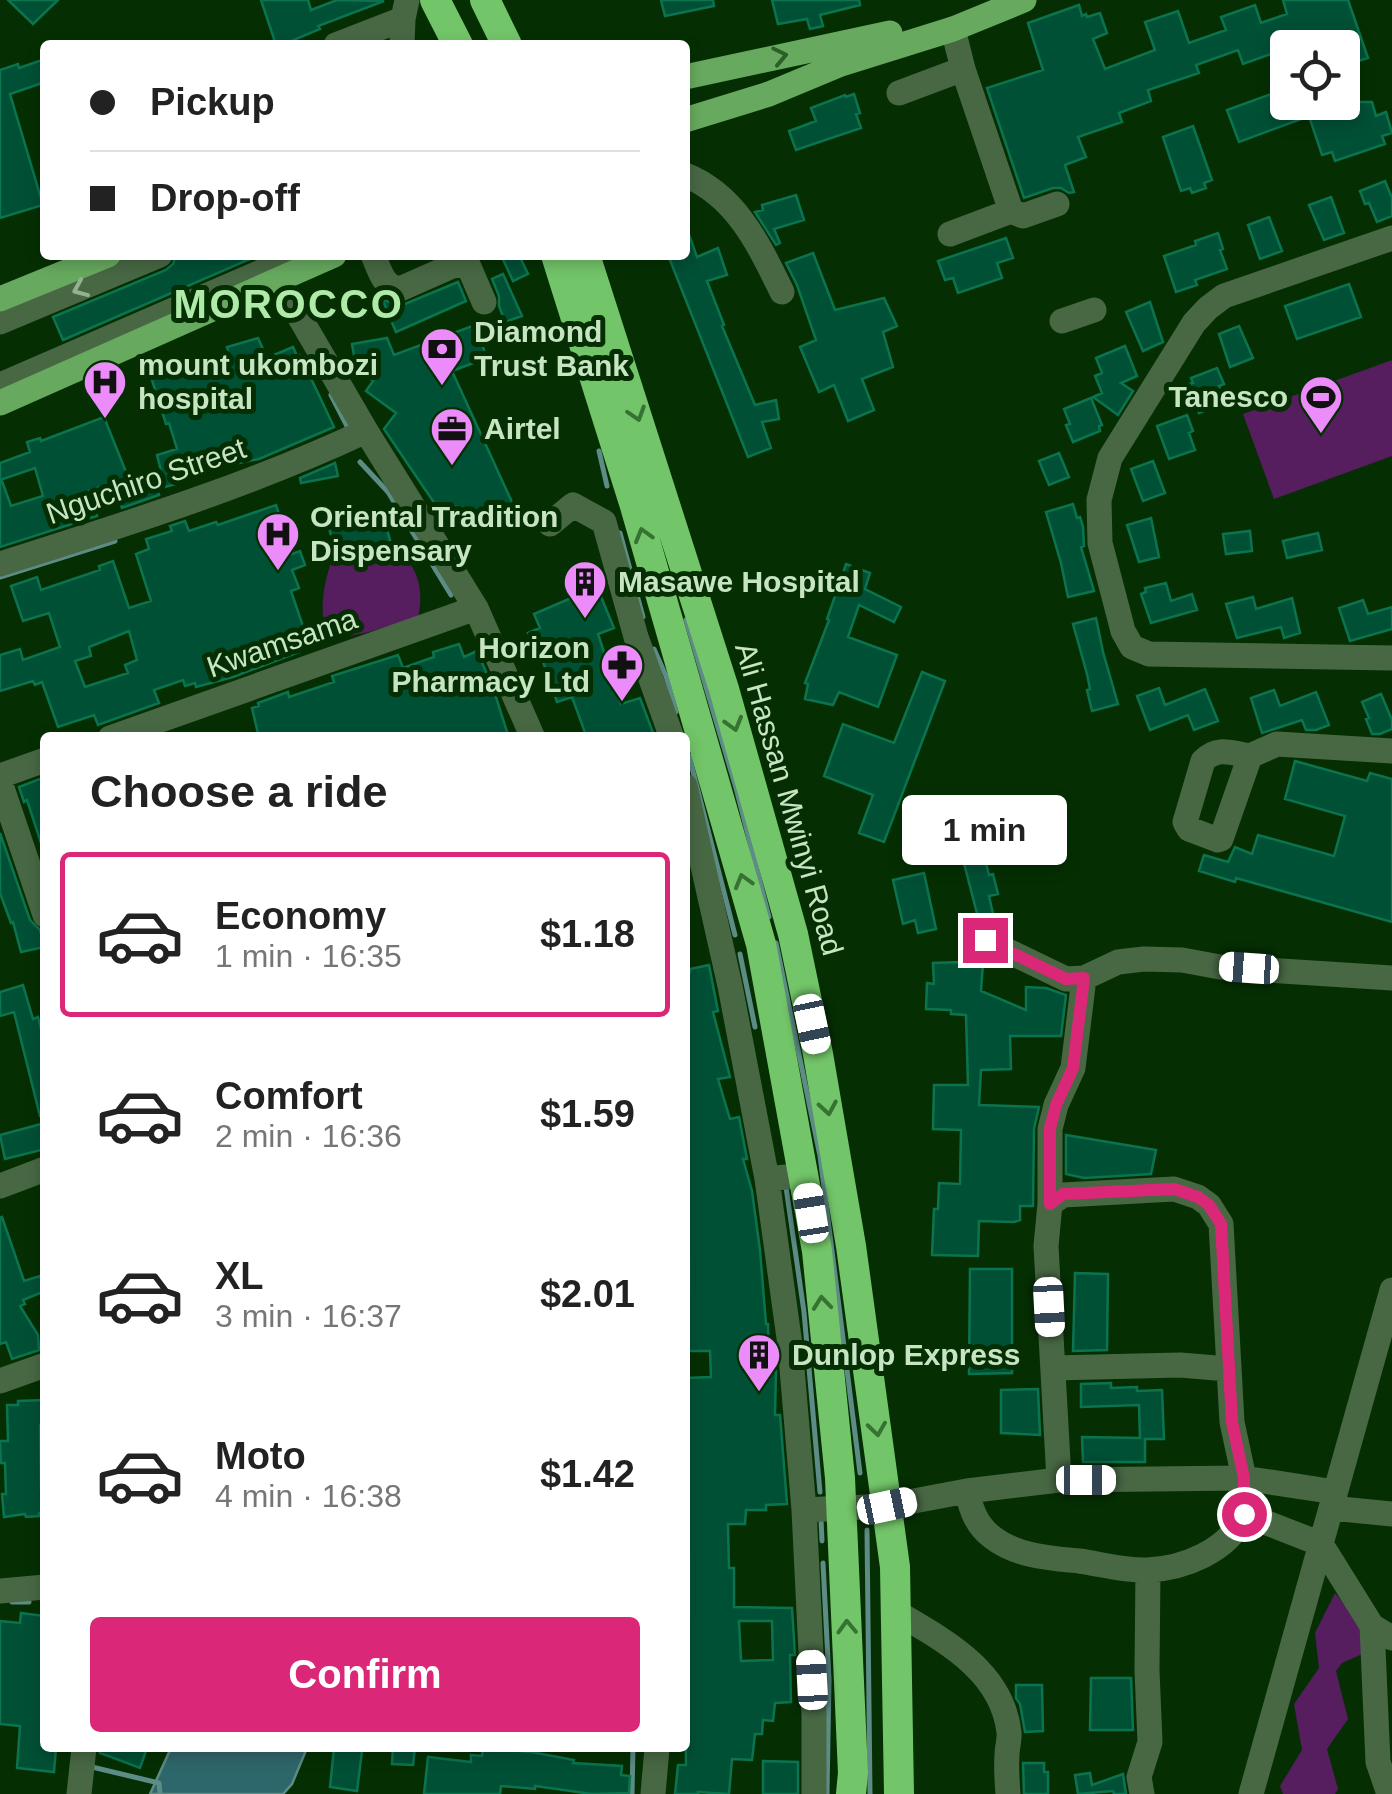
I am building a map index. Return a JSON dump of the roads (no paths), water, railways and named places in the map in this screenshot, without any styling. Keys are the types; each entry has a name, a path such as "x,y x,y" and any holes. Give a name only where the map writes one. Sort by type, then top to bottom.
{"highway":[{"path":"435,0 455,40"},
{"path":"485,0 505,40"},
{"path":"558,260 670,626 695,752 762,944 817,1251 842,1510 852,1794"},
{"name":"Ali Hassan Mwinyi Road","path":"587,260 724,689 793,934 818,1054 851,1246 894,1567 899,1794"}],"main road":[{"path":"690,118 769,94 840,64 953,29 1010,2"},
{"path":"690,75 914,28 1010,2"},
{"path":"0,299 89,260"},
{"path":"0,403 323,260"}],"street":[{"path":"351,40 404,22"},
{"path":"953,29 1011,211"},
{"path":"899,93 963,69"},
{"path":"690,177 704,182 728,202 753,237 782,292"},
{"path":"950,234 1011,211 1023,216 1057,204"},
{"path":"1392,238 1224,296 1208,308 1194,323 1110,458 1100,500 1100,543 1127,642 1139,652 1392,658"},
{"path":"0,322 148,260"},
{"path":"0,386 289,260"},
{"path":"375,260 392,288 462,265 469,268 484,302"},
{"path":"278,280 476,608 530,732"},
{"path":"1062,322 1094,310"},
{"name":"Nguchiro Street","path":"0,564 292,464 366,431"},
{"path":"550,524 573,505 604,522 636,637 670,732"},
{"name":"Kwamsama","path":"127,732 476,608"},
{"path":"636,637 670,626"},
{"path":"1250,756 1277,744 1392,751"},
{"path":"40,762 0,779 40,900"},
{"path":"690,808 767,1179 787,1315 804,1510 814,1794"},
{"path":"723,955 793,934"},
{"path":"985,940 1066,979 1084,978 1118,962 1144,959 1392,978"},
{"path":"1059,1480 1046,1246 1050,1128 1073,1068 1084,978"},
{"path":"767,1179 804,1175"},
{"path":"0,1186 40,1179"},
{"path":"967,1491 972,1514 990,1536 1015,1550 1148,1570 1183,1564 1208,1554 1229,1537 1244,1514 1244,1478 1232,1422 1221,1224 1209,1205 1174,1189 1063,1194 1050,1204"},
{"path":"1251,1794 1333,1500 1387,1329 1392,1290"},
{"path":"1053,1368 1180,1365 1228,1369"},
{"path":"0,1381 40,1367"},
{"path":"804,1510 887,1506 1059,1480 1244,1478 1392,1514"},
{"path":"1244,1514 1322,1544 1382,1632 1378,1762 1389,1794"},
{"path":"1142,1794 1139,1777 1150,1742 1148,1570"},
{"path":"0,1591 40,1587"},
{"path":"896,1612 946,1641 992,1684 1006,1714 1008,1794"},
{"path":"79,1794 84,1752"},
{"path":"653,1794 657,1752"}],"water":[{"path":"169,1752 305,1752 292,1784 283,1794 150,1794"}],"waterway":[{"path":"331,395 348,428"},
{"path":"599,451 607,486"},
{"path":"360,462 388,492 451,595"},
{"path":"620,533 643,617"},
{"path":"0,577 115,541"},
{"path":"686,620 769,917"},
{"path":"654,649 676,712"},
{"path":"690,760 735,935"},
{"path":"776,943 820,1156 860,1473"},
{"path":"740,954 755,1027"},
{"path":"786,1187 804,1312 820,1492"},
{"path":"821,1519 822,1541"},
{"path":"867,1530 870,1794"},
{"path":"823,1563 829,1680 827,1794"},
{"path":"12,1602 29,1602"},
{"path":"632,1794 633,1752"},
{"path":"92,1767 159,1783 160,1794"}],"place":[{"name":"Diamond Trust Bank","path":"442,387"},
{"name":"mount ukombozi hospital","path":"105,420"},
{"name":"Tanesco","path":"1321,435"},
{"name":"Airtel","path":"452,467"},
{"name":"Oriental Tradition Dispensary","path":"278,572"},
{"name":"Masawe Hospital","path":"585,620"},
{"name":"Horizon Pharmacy Ltd","path":"622,703"},
{"name":"Dunlop Express","path":"759,1393"}],"district":[{"name":"MOROCCO","path":"289,304"}]}
